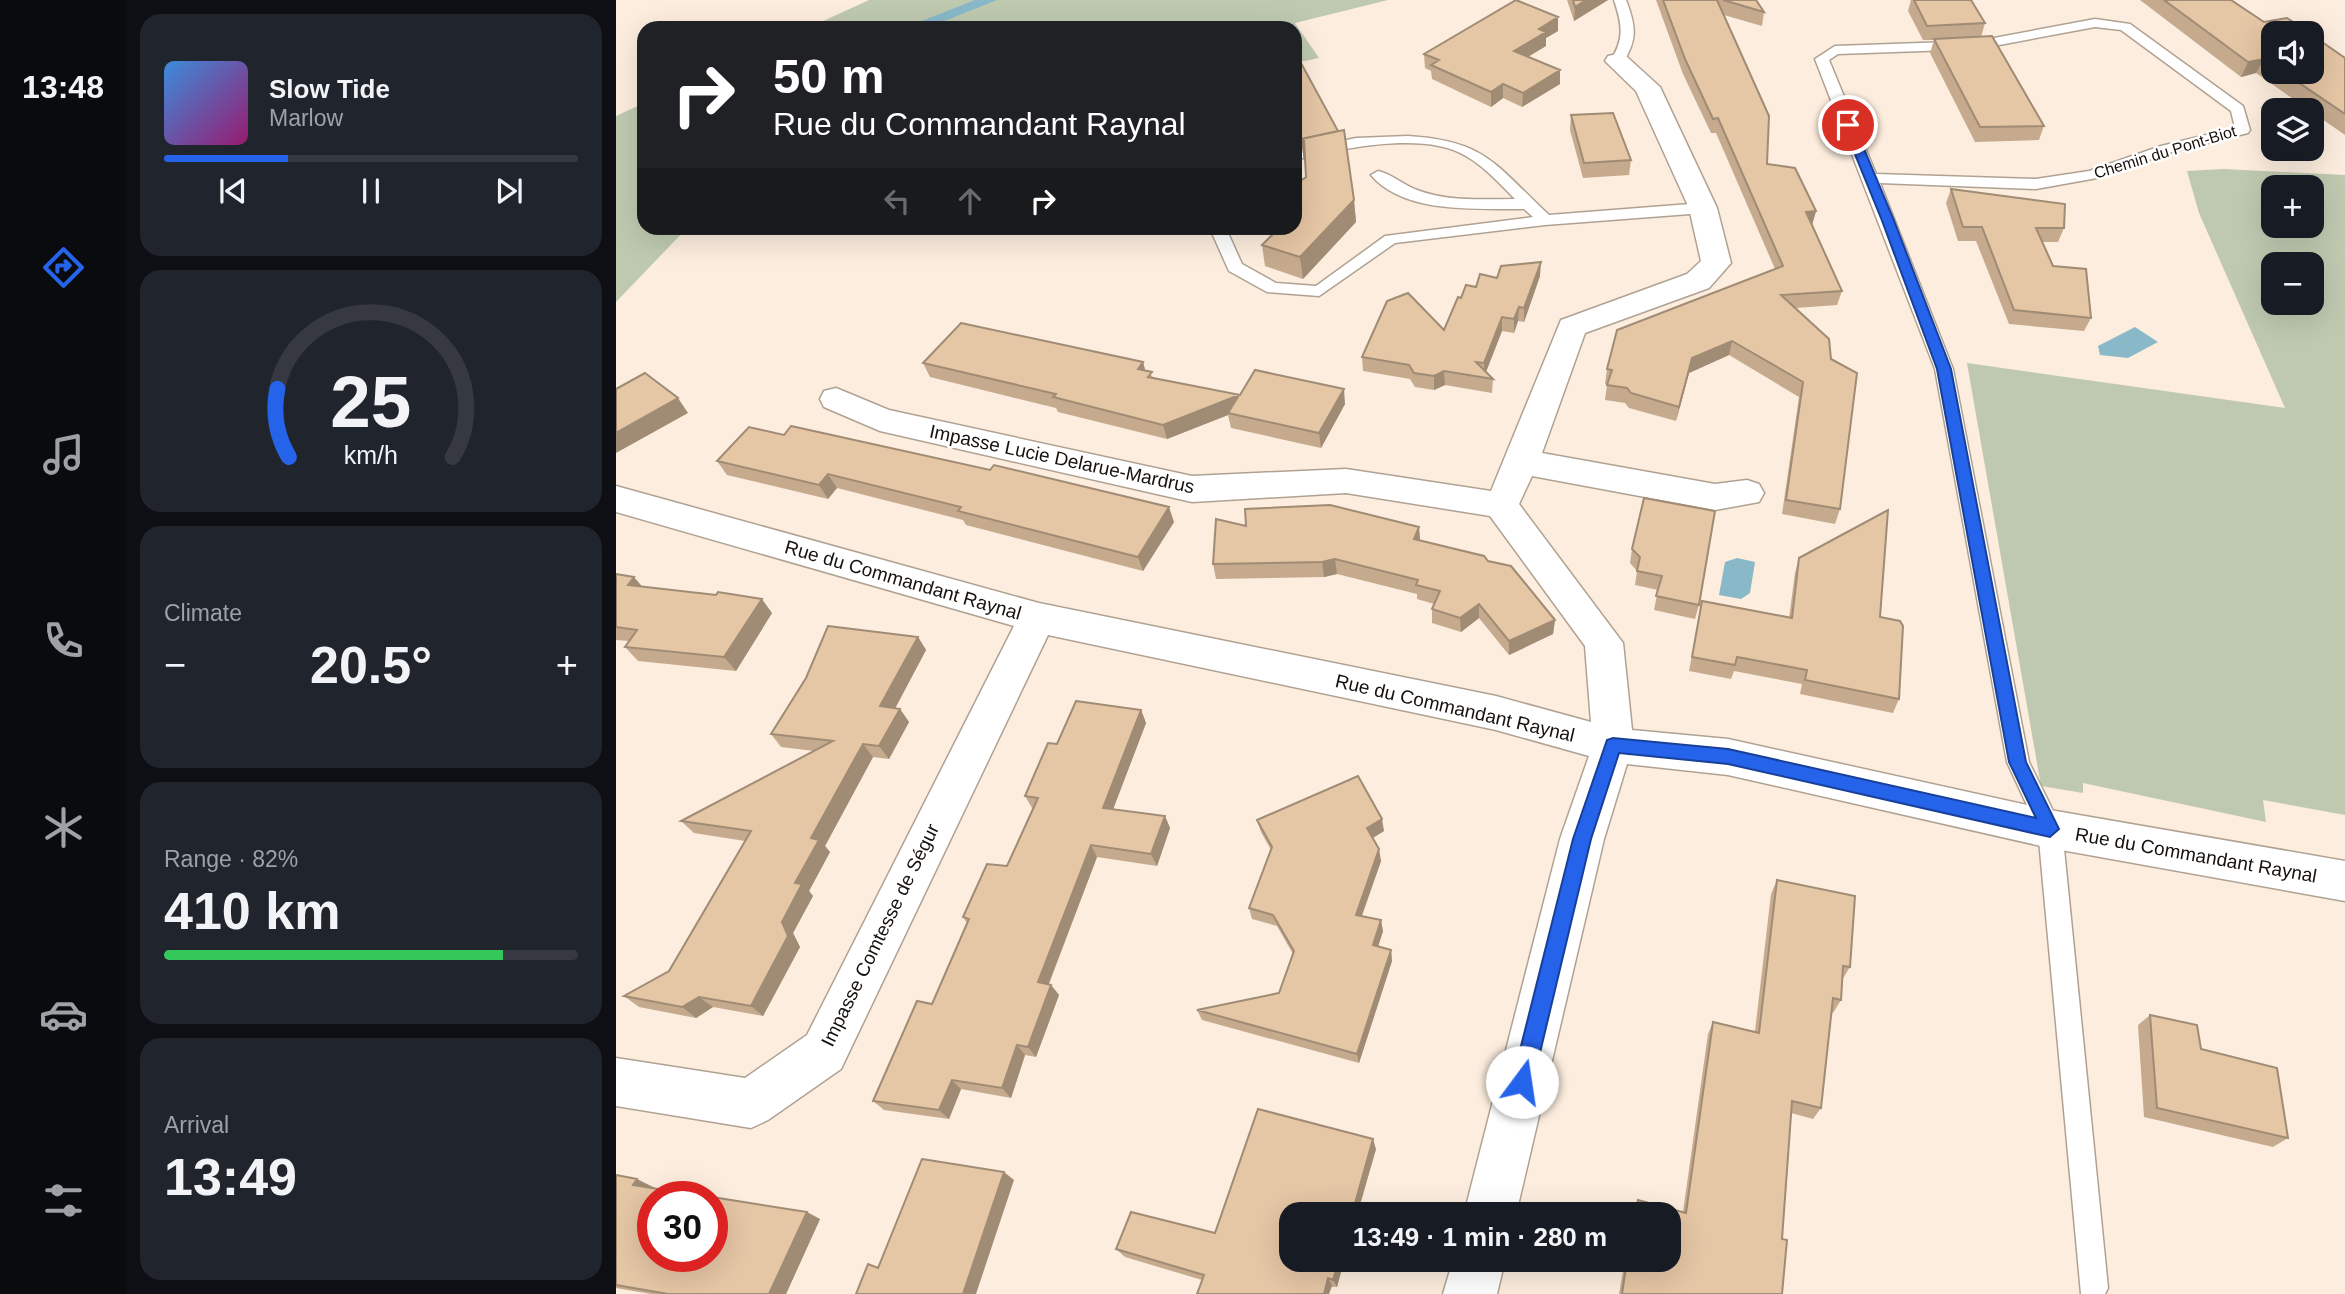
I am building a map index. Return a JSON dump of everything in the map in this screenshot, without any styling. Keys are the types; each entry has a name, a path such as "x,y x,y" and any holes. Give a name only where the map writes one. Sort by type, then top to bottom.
{"street":[{"path":"1493,1202 1582,839 1613,745 1604,643 1501,505 1522,462 1572,327 1698,281 1716,263 1703,208 1647,87 1617,61"},
{"name":"Impasse Lucie Delarue-Mardrus","path":"836,399 880,420 1192,489 1346,481 1501,505"},
{"path":"1522,462 1715,497 1747,493"},
{"name":"Rue du Commandant Raynal","path":"616,499 1040,618 1496,713 1613,745 1728,757 2050,829 2345,881"},
{"name":"Impasse Comtesse de Ségur","path":"616,1082 751,1104 824,1052 1028,635 1040,618"},
{"path":"1471,1294 1476,1272"}],"lane":[{"path":"1617,61 1630,44 1630,29 1620,0"},
{"name":"Chemin du Pont-Biot","path":"1871,178 2036,184 2092,175 2166,149 2243,130 2238,109 2125,27 2095,23 1978,45 1835,50 1822,59 1944,369 2018,762 2050,829"},
{"path":"1302,153 1312,148 1356,141 1448,143 1470,152 1545,220"},
{"path":"1378,175 1397,190 1442,202 1528,204"},
{"path":"1221,235 1235,267 1273,288 1319,291 1391,239 1545,220 1703,208"},
{"path":"2050,829 2093,1288"}],"green space":[{"path":"869,0 1388,0 1302,21 823,21"},
{"path":"1302,33 1319,58 1302,62"},
{"path":"637,106 637,235 680,235 616,302 616,116"},
{"path":"2223,169 2345,175 2345,815 2263,800 2266,822 2083,783 2083,793 2041,786 1967,363 2285,408 2199,213 2187,171"}],"water":[{"path":"975,0 997,0 944,21 922,21"},
{"path":"2135,327 2158,342 2128,358 2100,355 2098,346"},
{"path":"1737,558 1755,562 1750,593 1741,599 1719,595 1725,562"}],"building":[{"path":"1516,0 1558,17 1539,29 1546,32 1514,51 1560,70 1523,93 1503,84 1491,92 1431,65 1439,60 1424,54"},
{"path":"1573,0 1586,0 1575,7"},
{"path":"1663,0 1717,0 1769,116 1767,164 1795,168 1816,211 1806,212 1842,291 1781,295 1829,339 1831,359 1857,373 1840,509 1786,500 1803,382 1732,341 1692,358 1679,407 1631,393 1627,388 1607,385 1612,370 1607,369 1617,330 1783,266 1718,118 1713,119 1685,59"},
{"path":"1723,0 1756,0 1764,12"},
{"path":"1914,0 1971,0 1985,23 1927,26"},
{"path":"2164,0 2231,0 2262,21 2261,60 2248,62"},
{"path":"2287,18 2292,21 2270,21"},
{"path":"1992,36 2044,126 1980,127 1934,39"},
{"path":"2324,43 2345,58 2345,114 2301,84 2324,84"},
{"path":"1302,65 1338,131 1302,139"},
{"path":"1613,113 1631,160 1584,163 1571,115"},
{"path":"1344,130 1354,200 1300,257 1262,245 1272,235 1302,235 1302,180 1306,177 1302,139"},
{"path":"1951,189 2065,204 2064,228 2036,228 2053,266 2086,269 2091,318 2014,310 1982,227 1963,227"},
{"path":"1541,262 1524,308 1519,307 1514,319 1502,317 1484,363 1476,362 1493,379 1444,371 1434,376 1414,373 1409,365 1362,357 1387,301 1408,293 1444,330 1458,297 1461,298 1466,285 1476,287 1480,274 1497,278 1501,266"},
{"path":"961,323 1143,362 1138,369 1152,372 1148,377 1240,395 1255,370 1344,389 1319,433 1228,413 1239,395 1163,425 1053,397 1056,394 923,363"},
{"path":"645,373 678,398 616,433 616,389"},
{"path":"791,426 990,470 994,465 1169,507 1138,557 958,511 961,507 828,474 819,485 717,461 749,427 784,435"},
{"path":"1644,498 1715,511 1699,605 1656,596 1662,576 1637,571 1640,557 1632,549"},
{"path":"1330,505 1419,527 1414,539 1484,556 1488,561 1511,566 1555,620 1509,641 1479,604 1460,618 1432,609 1440,591 1416,585 1418,580 1335,559 1322,562 1213,564 1216,519 1246,526 1245,509"},
{"path":"1888,510 1880,617 1900,621 1903,626 1899,699 1805,680 1807,670 1737,657 1735,665 1692,657 1702,601 1792,618 1799,558"},
{"path":"616,574 634,577 628,585 716,595 718,592 762,599 724,657 625,647 637,630 616,627"},
{"path":"828,626 918,637 880,706 900,709 879,746 863,744 811,838 819,840 795,883 802,884 782,922 788,936 751,1006 699,997 682,1007 624,996 669,971 751,831 681,821 833,741 771,734 806,678"},
{"path":"1076,701 1141,710 1103,808 1165,816 1151,854 1091,845 1038,982 1051,985 1028,1047 1017,1045 1002,1088 952,1080 939,1110 873,1101 917,1001 932,1004 969,919 963,917 987,864 1007,866 1038,798 1025,796 1048,743 1057,744"},
{"path":"1358,776 1382,819 1367,828 1379,849 1356,915 1381,920 1373,945 1391,950 1357,1054 1197,1010 1279,993 1294,951 1273,915 1249,908 1272,847 1257,820"},
{"path":"1777,880 1855,896 1850,967 1843,966 1841,1000 1833,998 1821,1108 1792,1101 1782,1239 1787,1240 1782,1294 1622,1294 1625,1272 1681,1272 1681,1212 1686,1213 1713,1022 1759,1033"},
{"path":"2150,1015 2197,1025 2201,1049 2277,1068 2288,1138 2157,1108"},
{"path":"1258,1109 1373,1139 1355,1202 1279,1202 1279,1272 1335,1272 1333,1280 1328,1278 1324,1294 1197,1294 1204,1275 1116,1249 1131,1212 1215,1233"},
{"path":"922,1159 1004,1172 963,1294 856,1294 868,1264 878,1268"},
{"path":"616,1175 637,1179 633,1185 637,1186 637,1272 728,1272 728,1200 807,1212 769,1294 668,1294 616,1285"}],"route":[{"path":"1522,1082 1582,839 1613,745 1728,757 2050,829 2018,762 1998,668 1944,369 1887,218 1848,125"}]}
